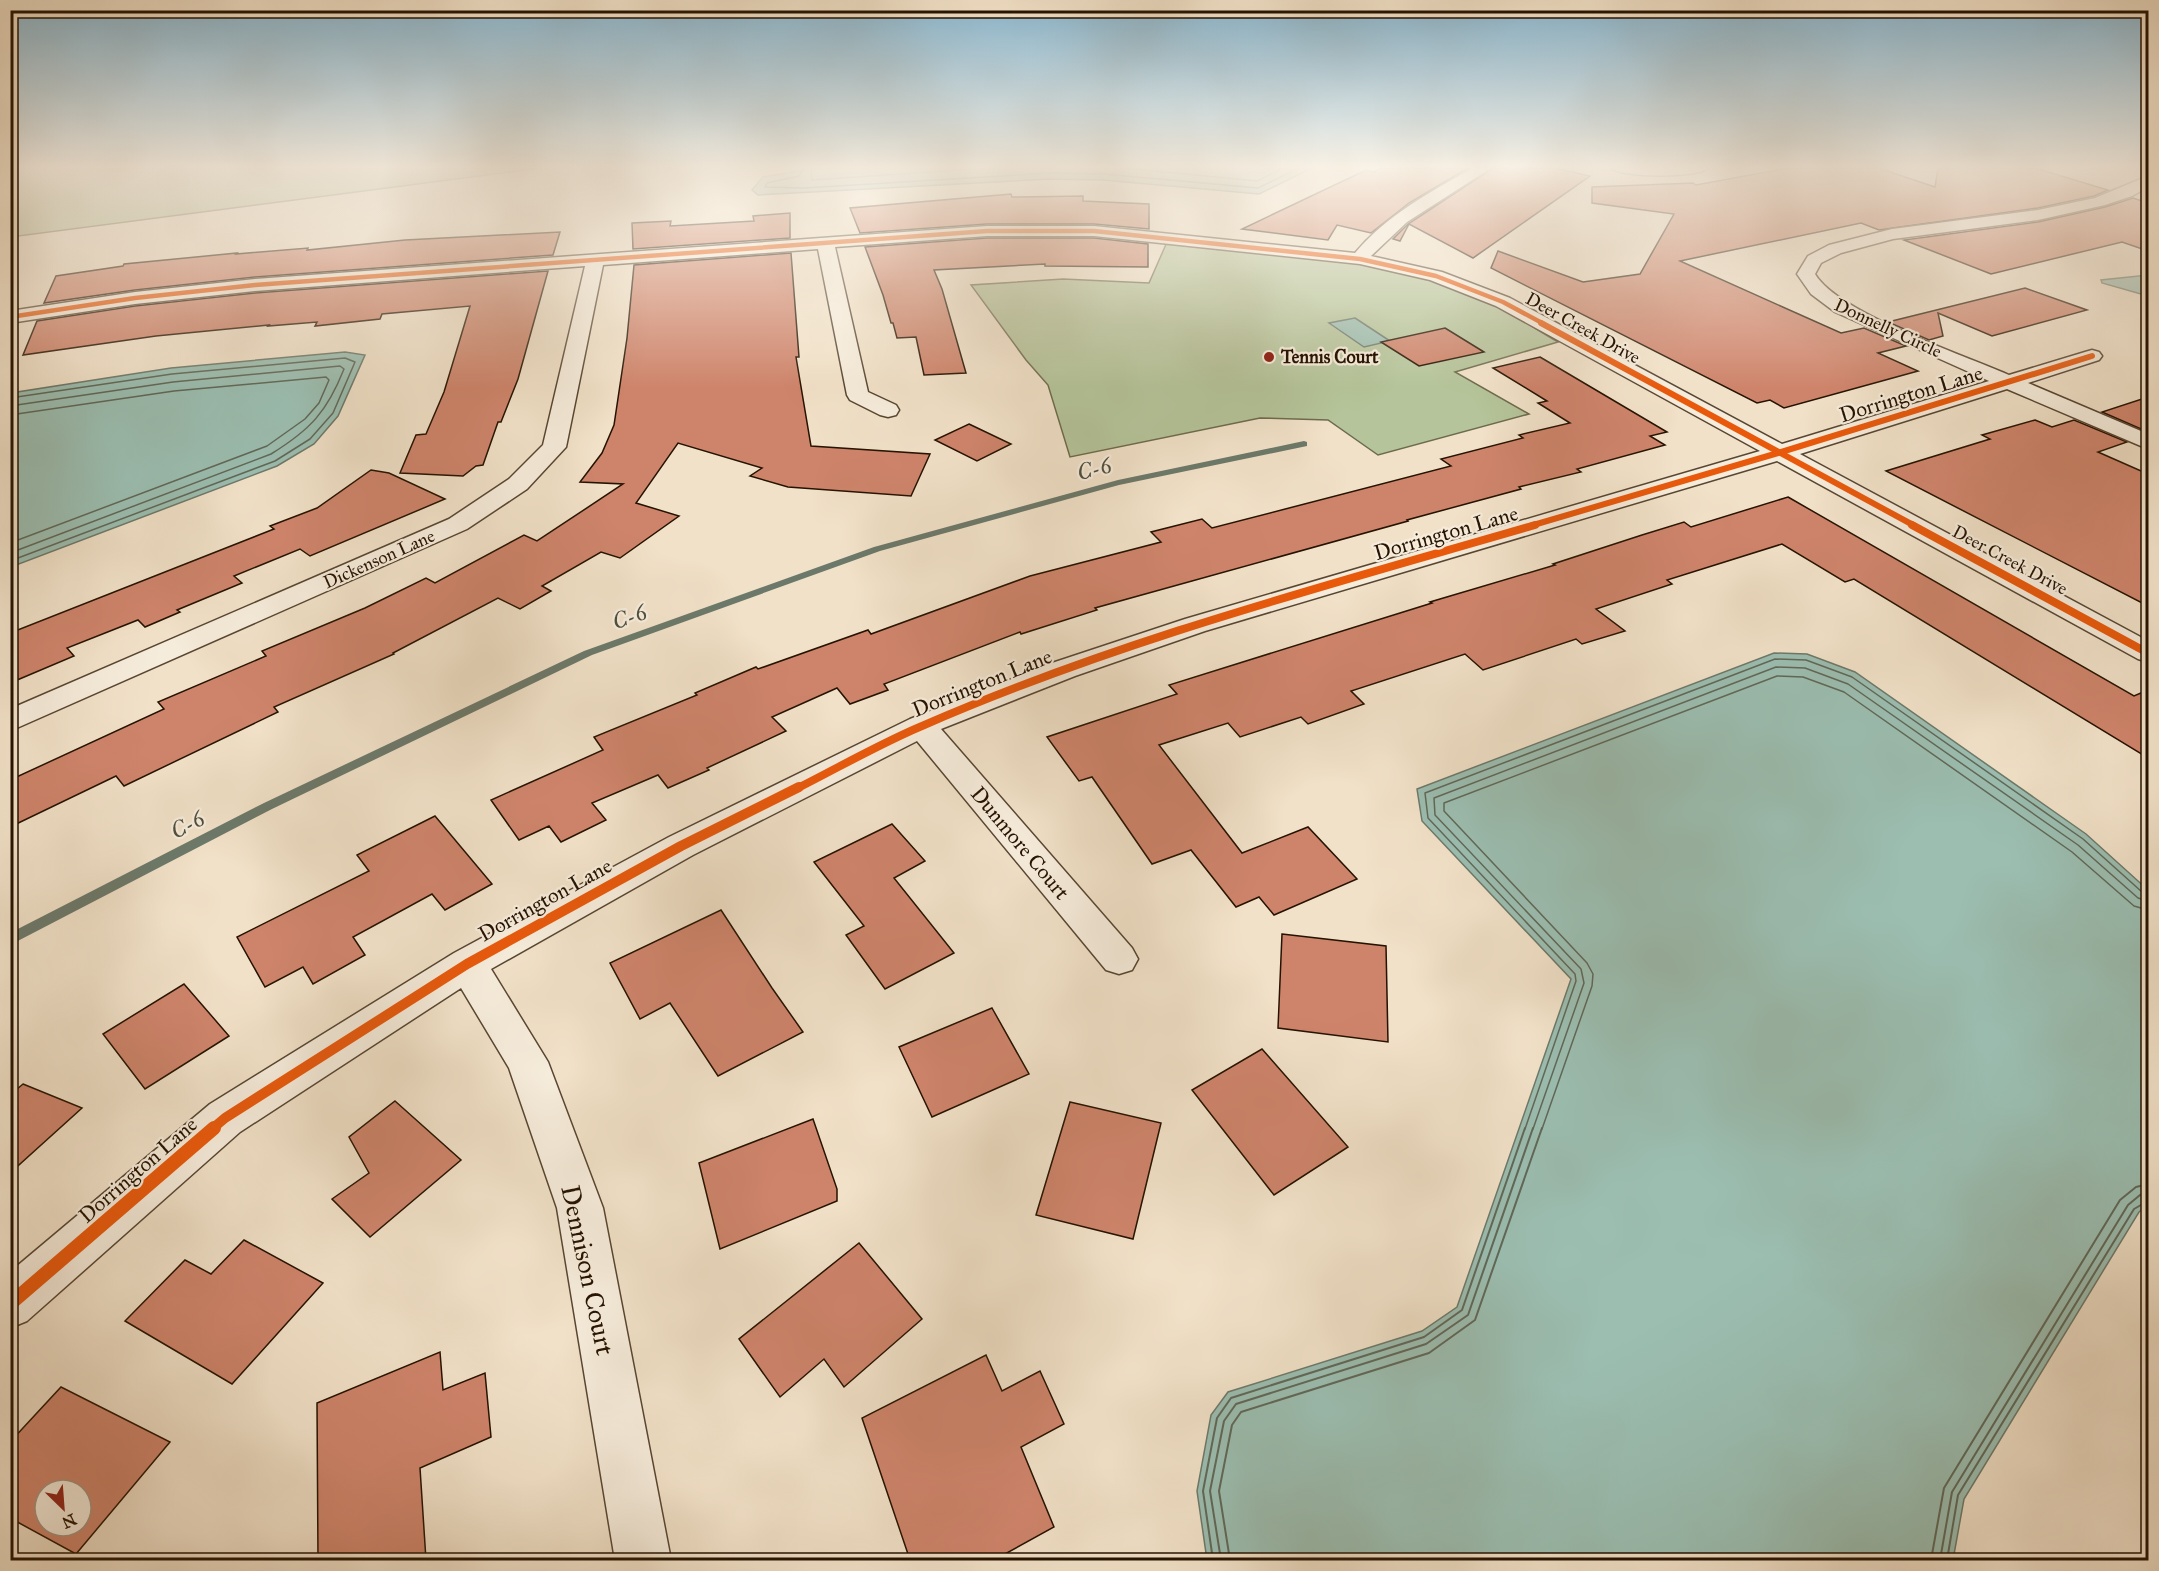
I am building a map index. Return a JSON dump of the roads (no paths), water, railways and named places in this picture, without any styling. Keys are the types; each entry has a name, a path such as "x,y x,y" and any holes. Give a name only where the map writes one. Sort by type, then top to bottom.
{"street":[{"name":"Deer Creek Drive","path":"10,317 135,298 244,286 848,241"},
{"name":"Deer Creek Drive","path":"1211,241 1360,259 1436,276 1503,302 2148,653"},
{"path":"1360,259 1373,241"},
{"name":"Donnelly Circle","path":"1865,241 1836,249 1814,260 1806,274 1813,289 1836,305 1869,322 2148,442"},
{"path":"825,243 858,395 888,410"},
{"name":"Dickenson Lane","path":"10,721 458,524 518,484 554,447 595,259"},
{"name":"Dorrington Lane","path":"10,1304 225,1118 467,964 681,846 921,726 1065,669 1195,625 1778,453 2092,356"},
{"name":"Dunmore Court","path":"921,726 1119,959"},
{"name":"Dennison Court","path":"467,964 527,1062 580,1208 643,1560"}],"water":[{"path":"2148,275 2148,296 2102,283 2101,280"},
{"path":"1355,318 1390,341 1364,347 1329,323"},
{"path":"345,352 365,355 338,416 314,444 277,466 11,567 11,393 171,368"},
{"path":"1774,653 1807,654 1855,672 2086,834 2148,890 2148,1205 2139,1212 1964,1499 1953,1560 1207,1560 1197,1491 1211,1415 1228,1392 1422,1331 1457,1307 1571,979 1422,821 1417,789"}],"waterway":[{"name":"C-6","path":"10,940 268,806 588,653 877,549 1118,483 1304,444"}],"place":[{"name":"Tennis Court","path":"1269,357"}]}
